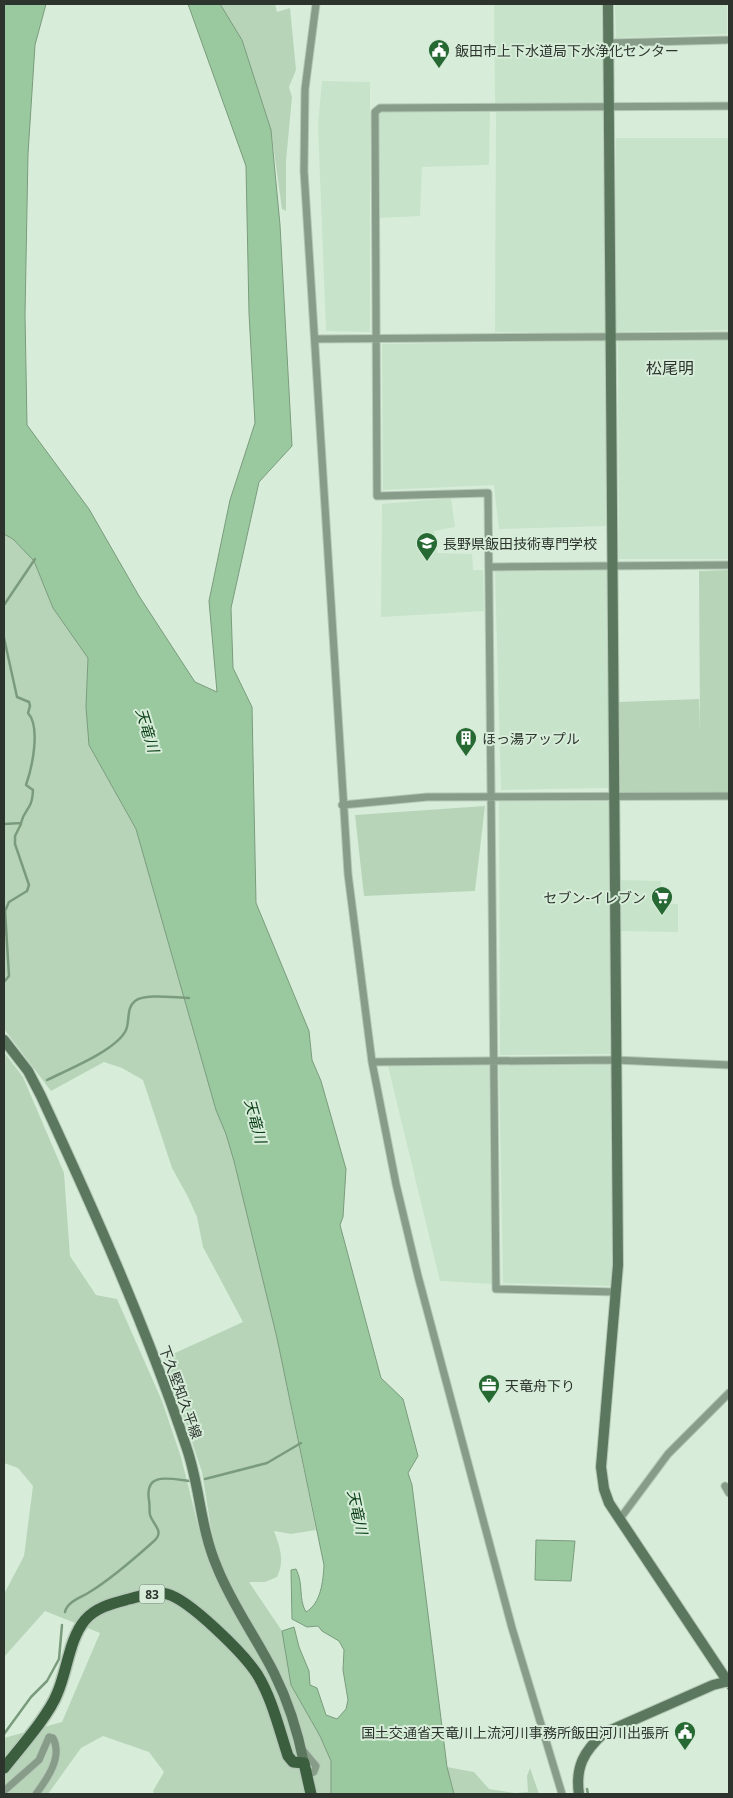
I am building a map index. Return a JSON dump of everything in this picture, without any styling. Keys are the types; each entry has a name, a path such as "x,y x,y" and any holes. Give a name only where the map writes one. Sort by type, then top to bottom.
{"main road":[{"name":"83","path":"4,1768 56,1697 74,1643 87,1617 110,1605 158,1593 178,1600 217,1631 244,1657 263,1686 288,1756 293,1762 305,1769"},
{"path":"305,1769 311,1794"}],"street":[{"path":"316,4 305,89 304,171 342,805 348,874 372,1062 396,1184 418,1276 512,1628 562,1794"},
{"path":"579,1794 578,1777 581,1760 588,1749 604,1733 713,1685 729,1682 619,1520 604,1489 601,1467 616,1292 613,566 608,4"},
{"path":"609,43 726,40"},
{"path":"616,1292 496,1289 492,1061 492,797 488,493 377,496 375,112 380,108 729,106"},
{"path":"315,339 729,336"},
{"path":"489,567 729,565"},
{"path":"342,805 427,797 729,796"},
{"name":"下久堅知久平線","path":"4,1040 28,1071 41,1096 138,1320 187,1448 206,1536 216,1566 230,1596 276,1676 301,1748 305,1769"},
{"path":"372,1062 615,1060 729,1065"},
{"path":"619,1520 668,1454 729,1393"},
{"path":"4,1791 39,1760 48,1737 53,1738 56,1754 54,1761 47,1778 36,1794"}],"shaded area":[{"path":"220,4 275,4 277,12 290,8 296,70 289,87 292,97 286,161 286,211 282,209 271,130 242,40"},
{"path":"494,4 605,4 606,103 495,104"},
{"path":"615,4 727,4 727,34 616,38"},
{"path":"322,81 370,82 370,332 326,331 318,125"},
{"path":"606,110 607,334 495,332 496,111"},
{"path":"490,111 489,165 422,167 420,216 380,218 379,112"},
{"path":"616,138 729,138 729,330 616,332"},
{"path":"618,340 729,340 729,559 619,559"},
{"path":"607,341 608,526 499,529 494,485 383,490 382,344"},
{"name":"長野県飯田技術専門学校","path":"451,498 455,527 434,531 437,553 472,554 473,570 483,570 484,611 381,617 382,504"},
{"path":"4,534 13,539 34,561 53,608 88,658 86,707 89,745 136,829 216,1110 234,1161 277,1338 316,1530 291,1534 274,1531 280,1548 281,1560 277,1577 265,1582 249,1582 282,1631 291,1685 320,1736 331,1761 331,1794 154,1794 153,1791 164,1772 149,1752 103,1736 81,1748 48,1794 4,1794 4,1738 62,1722 100,1633 45,1611 4,1657 4,1594 24,1556 33,1486 18,1468 4,1463 4,1052 23,1077 64,1173 70,1256 96,1295 117,1299 162,1401 181,1457 200,1533 214,1547 202,1472 164,1358 243,1322 203,1247 197,1217 172,1168 143,1080 122,1068 104,1062 51,1091 4,1029"},
{"path":"495,570 609,570 609,788 501,790"},
{"path":"729,570 729,793 622,793 618,788 619,702 699,699 700,731 699,571"},
{"path":"499,800 610,801 612,1054 500,1055"},
{"path":"485,806 475,891 364,896 355,815"},
{"path":"619,880 661,881 660,904 678,904 678,932 618,931"},
{"path":"489,1064 492,1284 440,1281 388,1066"},
{"path":"499,1064 611,1064 613,1286 503,1283"},
{"path":"447,1767 474,1772 489,1789 515,1793 528,1792 527,1776 530,1768 539,1794 454,1794"}],"water":[{"name":"天竜川","path":"4,4 46,4 35,45 28,154 25,315 27,425 89,509 139,596 195,682 217,692 209,601 230,500 255,423 249,313 246,166 188,4 220,4 242,40 271,130 280,225 292,446 259,482 231,608 233,668 252,707 256,903 309,1031 312,1060 321,1081 346,1169 343,1217 340,1225 381,1378 403,1399 418,1456 408,1473 412,1485 447,1767 454,1794 331,1794 331,1761 320,1736 291,1685 282,1631 294,1627 299,1647 309,1671 310,1685 317,1688 326,1715 337,1719 346,1709 348,1700 343,1670 344,1650 339,1641 322,1631 318,1626 307,1627 292,1619 291,1570 296,1569 300,1580 302,1602 306,1612 318,1598 322,1585 324,1565 277,1338 234,1161 216,1110 136,829 89,745 86,707 88,658 53,608 34,561 13,539 4,534"},
{"path":"536,1540 575,1541 571,1581 535,1580"}],"waterway":[{"path":"4,605 35,559"},
{"path":"4,638 17,697 29,702 28,713 32,719 35,737 31,769 26,785 33,790 30,805 21,823 4,824"},
{"path":"4,982 9,976 5,911 9,902 27,891 29,885 15,844 15,836 21,824"},
{"path":"47,1080 91,1059 113,1045 126,1030 130,1007 135,1001 146,997 189,998"},
{"path":"205,1479 267,1463 301,1443"},
{"path":"65,1612 71,1603 113,1576 157,1537 158,1531 151,1519 150,1513 149,1491 151,1485 155,1481 167,1478 189,1481"},
{"path":"4,1734 31,1697 47,1681 59,1659 62,1625"},
{"path":"587,1789 588,1794"}],"place":[{"name":"飯田市上下水道局下水浄化センター","path":"439,69"},
{"name":"長野県飯田技術専門学校","path":"427,562"},
{"name":"ほっ湯アップル","path":"466,757"},
{"name":"セブン-イレブン","path":"662,916"},
{"name":"天竜舟下り","path":"489,1404"},
{"name":"国土交通省天竜川上流河川事務所飯田河川出張所","path":"685,1751"}],"district":[{"name":"松尾明","path":"670,368"}]}
